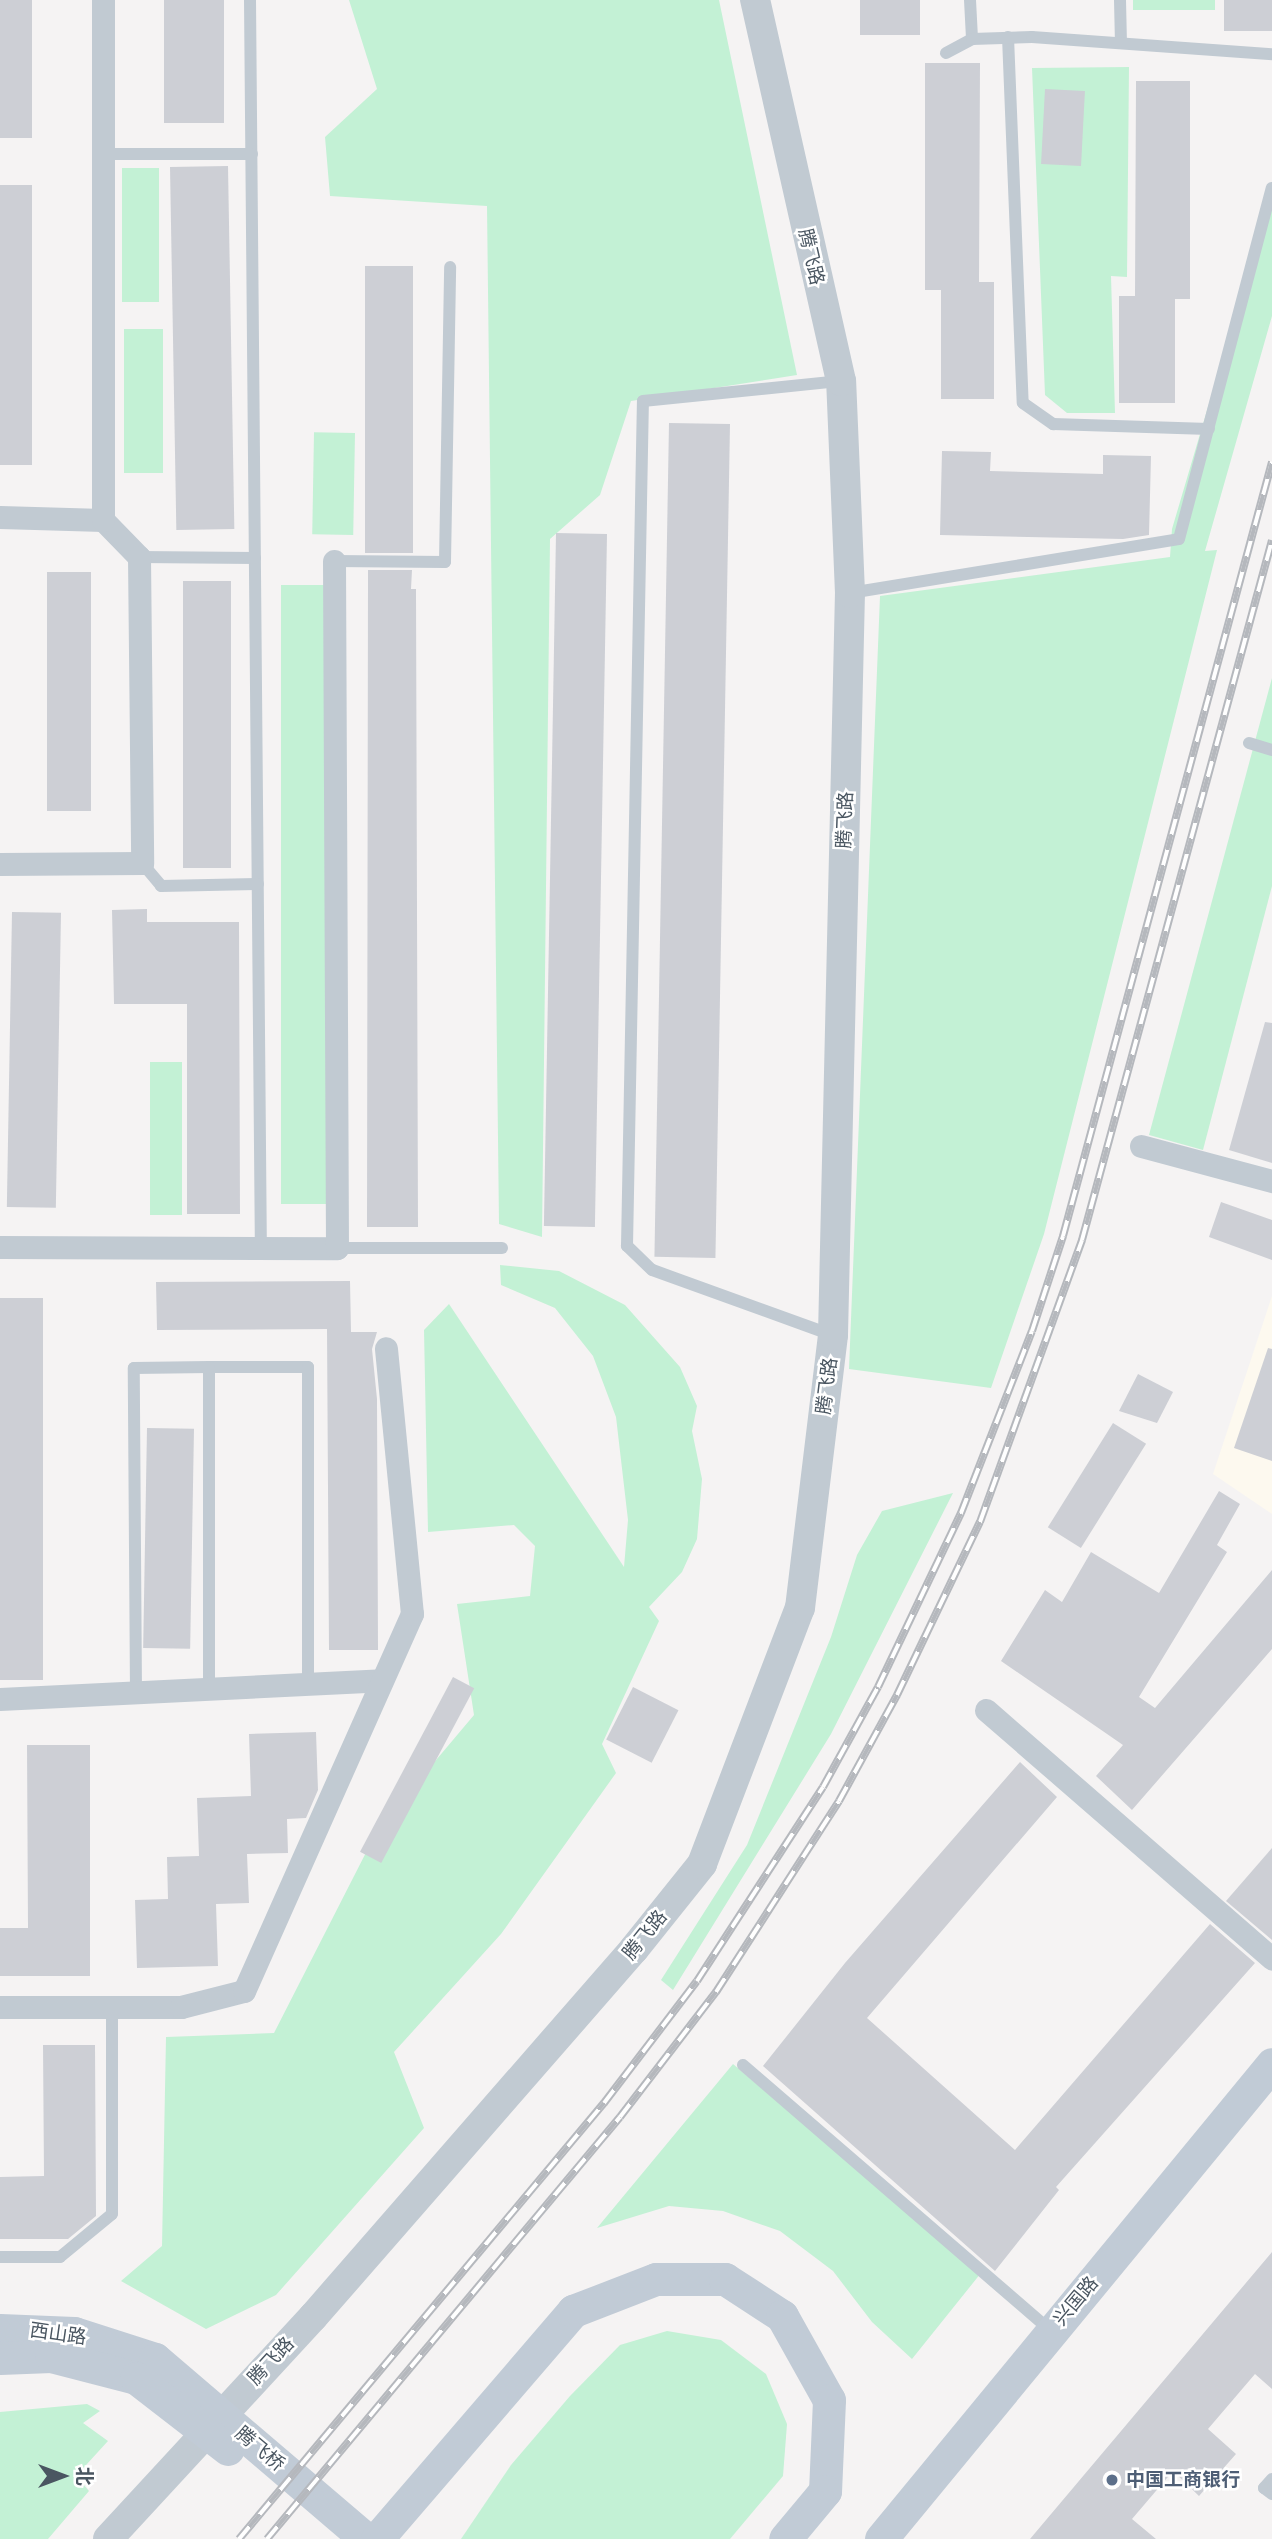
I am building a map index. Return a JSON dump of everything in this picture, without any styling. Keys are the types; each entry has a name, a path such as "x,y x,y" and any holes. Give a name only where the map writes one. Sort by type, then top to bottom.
{"main road":[{"name":"兴国路","path":"881,2539 1272,2064"},
{"path":"377,2539 573,2311 656,2279 725,2280 782,2316 829,2400 825,2491 785,2539"},
{"name":"西山路","path":"0,2330 74,2333 146,2369"},
{"name":"西山路","path":"0,2358 51,2356 146,2369"},
{"name":"腾飞桥","path":"146,2369 334,2539"},
{"name":"腾飞桥","path":"146,2369 366,2539"}],"street":[{"path":"0,864 142,863 138,557 103,520 103,0"},
{"name":"腾飞路","path":"108,2539 313,2317 634,1950 702,1864 800,1608 833,1335 850,593 841,382 755,0"},
{"path":"0,517 103,520"},
{"path":"0,1247 337,1248 334,561"},
{"path":"1140,1146 1272,1181"},
{"path":"0,2007 181,2007 244,1991 412,1614 386,1348"},
{"path":"0,1699 382,1680"},
{"path":"986,1710 1272,1959"}],"lane":[{"path":"250,0 261,1248"},
{"path":"970,0 971,39"},
{"path":"1120,0 1121,43"},
{"path":"1009,37 1023,403 1053,424 1209,429"},
{"path":"946,53 971,39 1009,37 1272,54"},
{"path":"103,154 252,154"},
{"path":"850,593 1180,539 1272,188"},
{"path":"334,561 445,562 450,267"},
{"path":"833,1335 652,1270 627,1246 643,401 841,382"},
{"path":"138,557 256,558"},
{"path":"1249,743 1272,750"},
{"path":"142,863 161,886 258,884"},
{"path":"337,1248 502,1248"},
{"path":"209,1367 209,1689"},
{"path":"136,1693 134,1368 308,1367 308,1684"},
{"path":"0,2257 60,2257 112,2214 112,2007"},
{"path":"743,2065 1051,2332"},
{"path":"1272,2479 1264,2488 1272,2494"}],"shaded area":[{"path":"1272,1296 1272,1514 1213,1474"}],"green space":[{"path":"349,0 719,0 797,375 631,401 600,495 550,539 542,1237 499,1224 487,206 330,196 325,137 377,89"},
{"path":"1133,0 1215,0 1215,10 1133,10"},
{"path":"1129,67 1127,277 1111,276 1115,413 1067,413 1045,395 1032,68"},
{"path":"122,168 159,168 159,302 122,302"},
{"path":"1272,190 1272,316 1205,551 1217,550 1044,1234 991,1388 849,1369 880,596 1170,557 1172,529"},
{"path":"124,329 163,329 163,473 124,473"},
{"path":"314,432 355,433 353,535 312,534"},
{"path":"281,585 326,585 326,1204 281,1204"},
{"path":"1272,678 1272,886 1203,1150 1149,1135"},
{"path":"150,1062 182,1062 182,1215 150,1215"},
{"path":"500,1265 559,1271 625,1305 680,1367 697,1406 692,1431 702,1479 697,1539 682,1572 649,1607 659,1621 602,1744 616,1773 501,1934 394,2052 424,2128 276,2295 206,2329 121,2281 162,2246 166,2037 274,2033 378,1829 474,1715 457,1604 530,1596 535,1546 514,1525 428,1532 424,1330 449,1304 624,1567 628,1520 616,1417 593,1356 555,1308 501,1285"},
{"path":"953,1493 831,1734 673,1990 661,1980 747,1845 831,1637 857,1555 882,1511"},
{"path":"733,2064 981,2273 912,2359 872,2322 833,2271 780,2231 723,2211 669,2206 597,2228"},
{"path":"667,2331 721,2340 766,2374 787,2424 783,2476 730,2539 461,2539 511,2465 570,2396 620,2345"},
{"path":"87,2404 100,2411 83,2423 108,2441 76,2476 89,2491 48,2539 0,2539 0,2412"}],"building":[{"path":"0,0 32,0 32,138 0,138"},
{"path":"164,0 224,0 224,123 164,123"},
{"path":"860,0 920,0 920,35 860,35"},
{"path":"1224,0 1272,0 1272,31 1224,31"},
{"path":"925,63 980,63 979,282 994,282 994,399 941,399 941,290 925,290"},
{"path":"1136,81 1190,81 1190,299 1175,299 1175,403 1119,403 1119,296 1135,296"},
{"path":"1045,89 1085,91 1081,166 1041,164"},
{"path":"228,166 234,529 176,530 170,167"},
{"path":"0,185 32,185 32,465 0,465"},
{"path":"365,266 413,266 413,553 365,553"},
{"path":"669,423 730,424 715,1258 654,1257"},
{"path":"942,451 991,452 990,471 1103,474 1103,455 1151,456 1149,535 1123,539 940,535"},
{"path":"556,533 607,534 595,1227 544,1226"},
{"path":"368,570 412,570 411,589 416,589 418,1227 367,1227"},
{"path":"47,572 91,572 91,811 47,811"},
{"path":"183,581 231,581 231,868 183,868"},
{"path":"147,909 147,922 239,922 240,1214 187,1214 187,1004 114,1004 112,910"},
{"path":"12,912 61,913 56,1208 7,1207"},
{"path":"1265,1022 1272,1023 1272,1163 1229,1150"},
{"path":"1221,1202 1272,1220 1272,1260 1209,1237"},
{"path":"350,1281 351,1332 377,1332 372,1349 377,1399 378,1650 329,1650 327,1329 157,1330 156,1282"},
{"path":"0,1298 43,1298 43,1680 0,1680"},
{"path":"1268,1348 1272,1349 1272,1461 1234,1448"},
{"path":"1138,1374 1173,1392 1157,1423 1119,1411"},
{"path":"1113,1423 1146,1444 1081,1548 1048,1527"},
{"path":"147,1428 194,1429 190,1649 143,1648"},
{"path":"1219,1491 1240,1504 1217,1545 1227,1552 1139,1697 1155,1708 1272,1570 1272,1649 1132,1810 1096,1776 1123,1745 1001,1661 1045,1590 1062,1602 1091,1552 1159,1593"},
{"path":"453,1677 474,1688 381,1863 360,1852"},
{"path":"633,1687 678,1710 652,1763 606,1740"},
{"path":"316,1732 318,1790 306,1818 287,1819 288,1853 247,1854 249,1903 216,1904 218,1966 137,1968 135,1900 168,1899 167,1857 199,1856 197,1798 251,1796 249,1734"},
{"path":"27,1745 90,1745 90,1976 0,1976 0,1928 28,1928"},
{"path":"1020,1762 1057,1797 867,2018 1015,2150 1210,1924 1255,1963 1056,2187 1059,2190 995,2271 763,2066 845,1963"},
{"path":"1272,1848 1272,1940 1226,1901"},
{"path":"43,2045 95,2045 96,2216 68,2239 0,2239 0,2177 44,2176"},
{"path":"1272,2252 1272,2389 1255,2374 1208,2429 1236,2454 1199,2496 1173,2471 1132,2519 1156,2539 1030,2539"}],"railway":[{"path":"239,2539 604,2103 697,1981 823,1787 878,1687 961,1513 1032,1331 1063,1236 1272,462"},
{"path":"267,2539 620,2117 716,1992 839,1801 897,1695 980,1522 1082,1240 1272,540"}],"place":[{"name":"中国工商银行","path":"1112,2480"}]}
